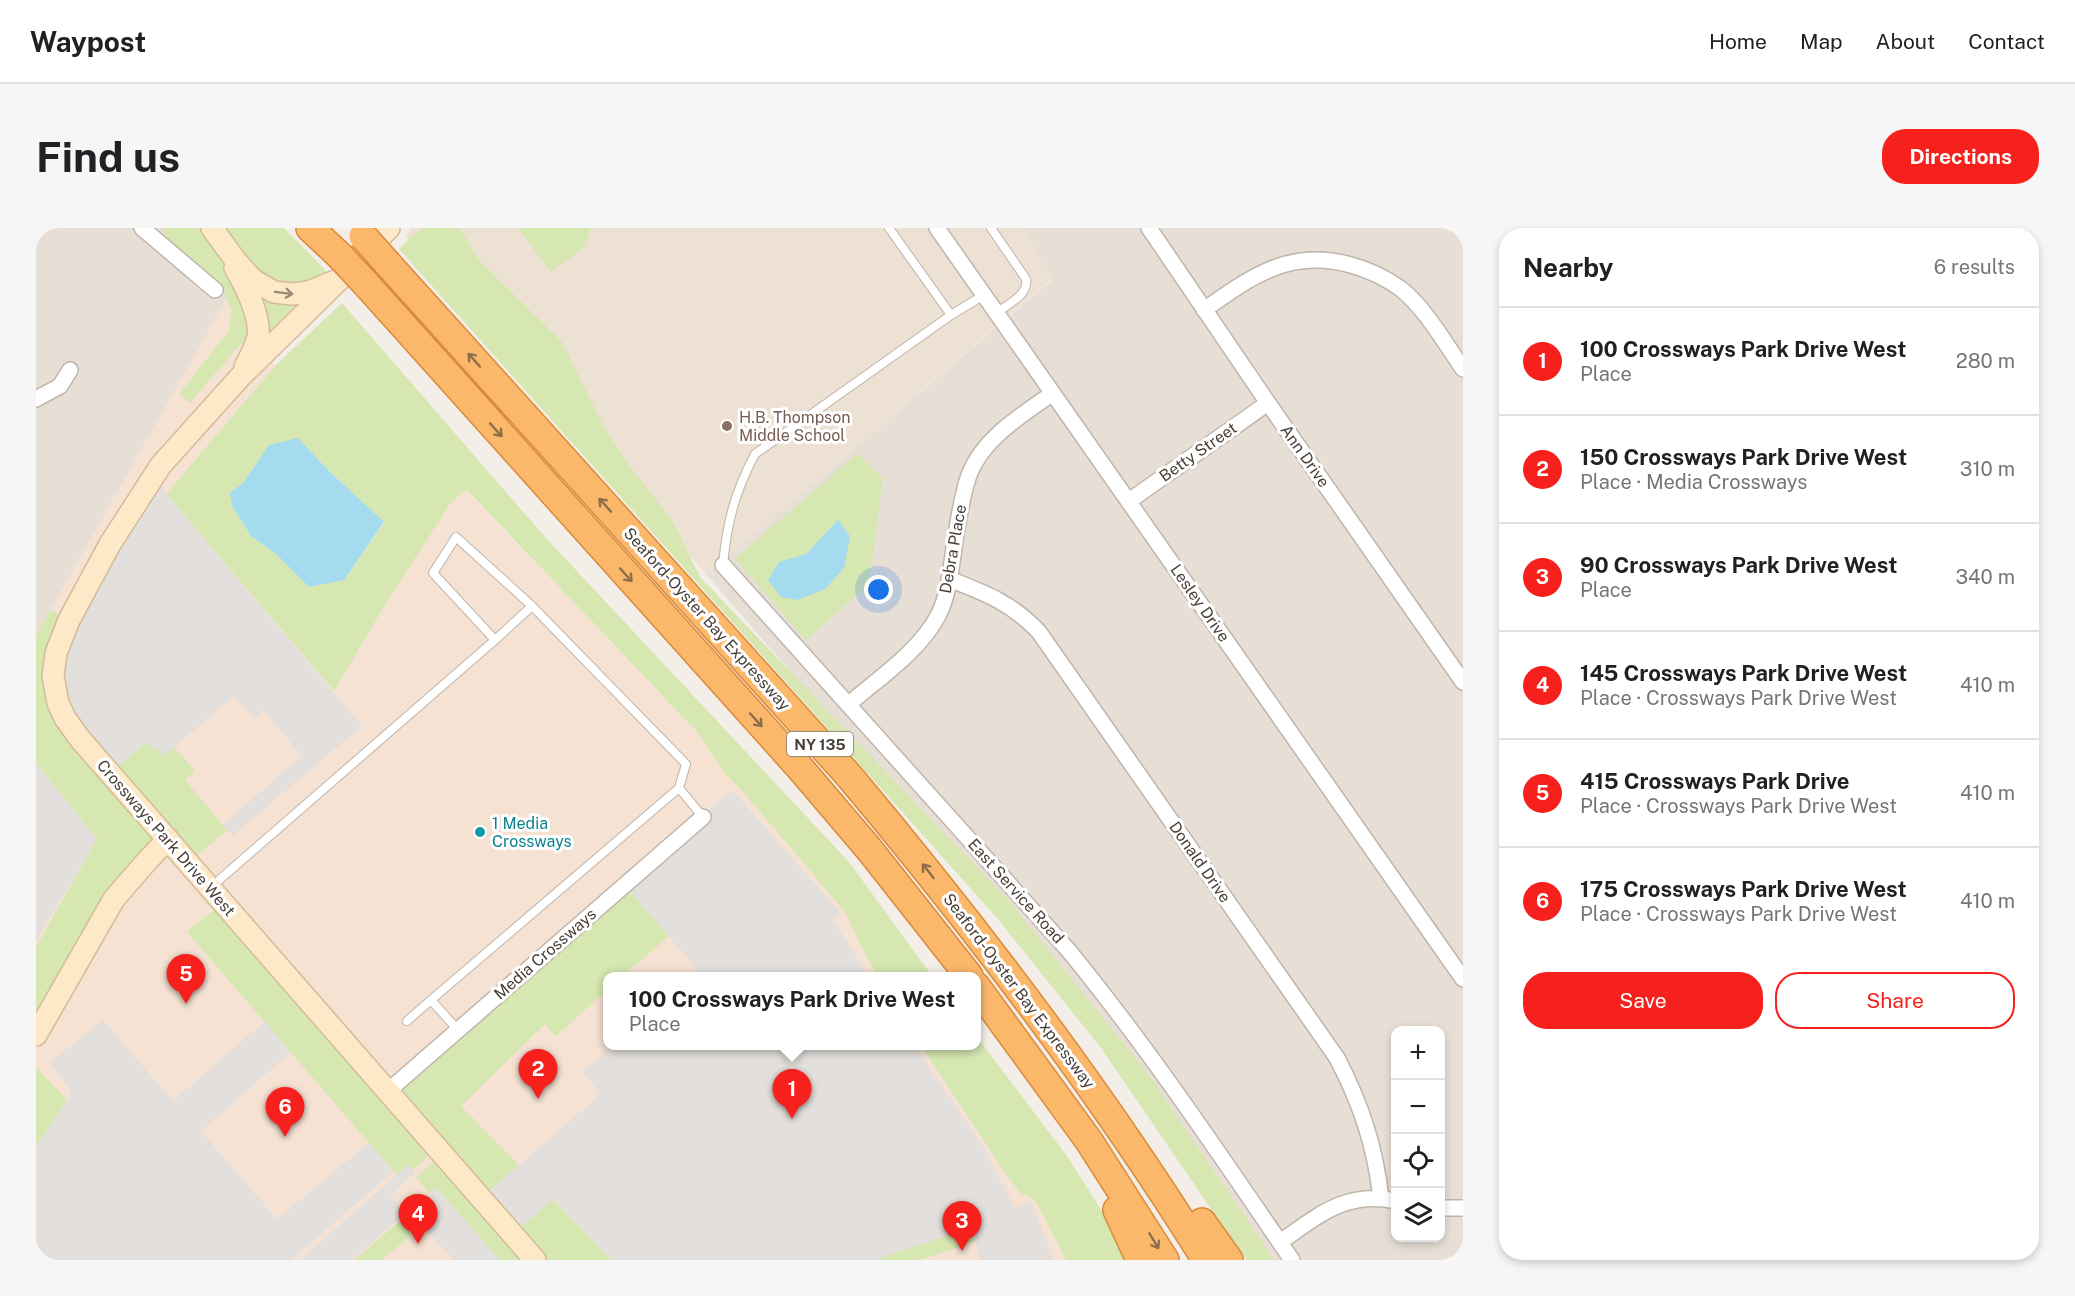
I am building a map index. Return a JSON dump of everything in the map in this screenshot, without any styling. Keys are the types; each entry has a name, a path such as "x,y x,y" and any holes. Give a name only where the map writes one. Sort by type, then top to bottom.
{"highway":[{"path":"310,228 340,267"},
{"name":"Seaford-Oyster Bay Expressway","path":"315,228 340,267 366,284 800,768 933,928 965,972"},
{"name":"Seaford-Oyster Bay Expressway","path":"358,231 850,777 915,855 989,948 1104,1105 1206,1260"},
{"path":"989,948 1046,1012 1099,1079 1229,1260"},
{"name":"Seaford-Oyster Bay Expressway","path":"981,993 1089,1141 1165,1260"},
{"path":"981,999 1100,1177 1140,1260"}],"street":[{"path":"142,228 215,290"},
{"name":"Crossways Park Drive West","path":"389,228 340,267 161,465 133,506 69,620 56,653 54,686 65,718 80,739 535,1260"},
{"name":"Lesley Drive","path":"937,228 1463,979"},
{"name":"Ann Drive","path":"1149,228 1463,682"},
{"name":"Crossways Park Drive West","path":"216,233 244,283 258,324 255,346 241,376"},
{"path":"216,233 253,280 274,292 292,294 309,292 340,267"},
{"path":"1204,310 1247,280 1273,267 1308,259 1333,260 1370,270 1401,289 1436,330 1463,369"},
{"path":"36,399 60,386 70,370"},
{"name":"Debra Place","path":"849,704 912,649 928,632 939,613 946,597 960,505 969,474 975,463 991,442 1011,424 1053,393"},
{"name":"Betty Street","path":"1129,501 1268,403"},
{"name":"East Service Road","path":"723,565 1069,951 1114,1006 1169,1081 1292,1260"},
{"name":"Donald Drive","path":"949,579 991,595 1009,605 1026,618 1038,632 1337,1058 1353,1088 1388,1199"},
{"name":"Media Crossways","path":"388,1092 702,818"},
{"path":"36,1035 114,899 139,869 168,840"},
{"path":"1280,1242 1341,1202 1362,1198 1388,1199"},
{"path":"1445,1208 1463,1208"}],"lane":[{"path":"889,228 951,315"},
{"path":"991,228 1026,279 1027,285 1024,292 996,313"},
{"path":"723,565 726,528 740,483 755,454 951,315 984,295"},
{"path":"407,1021 679,788 686,764 532,606 456,537 433,573 495,640"},
{"path":"209,888 532,606"},
{"path":"679,788 702,818"},
{"path":"431,1000 458,1030"}],"shaded area":[{"path":"36,228 180,228 242,272 36,636"},
{"name":"H.B. Thompson Middle School","path":"412,228 1022,228 1053,278 706,574 405,235"},
{"path":"1022,228 1463,228 1463,1260 1264,1260 1164,1104 706,574 1053,279"},
{"path":"227,298 233,312 228,332 180,395 190,403 248,336 276,365 166,494 334,691 388,600 451,503 465,489 697,732 725,774 744,793 845,912 875,972 603,972 603,1050 924,1050 1019,1192 1035,1200 1066,1260 36,1260 36,636"},
{"path":"154,480 362,726 232,836 222,825 302,756 263,710 254,718 234,696 165,755 146,743 110,773 65,718 56,653"},
{"path":"36,763 97,839 36,941"},
{"path":"732,790 841,913 833,920 866,972 698,972 624,885"},
{"path":"103,1020 173,1101 265,1021 290,1053 201,1131 277,1219 369,1143 394,1171 291,1260 36,1260 36,1148 72,1093 50,1062"},
{"path":"608,1050 918,1050 984,1148 1015,1208 1031,1202 1054,1260 981,1260 970,1228 879,1260 612,1260 553,1199 513,1235 481,1198 601,1094 582,1072"},
{"path":"408,1165 415,1173 390,1196 405,1213 352,1260 300,1260"},
{"path":"437,1189 500,1260 454,1260 410,1212"}],"green space":[{"path":"164,228 202,228 230,269 255,336 247,330 248,336 190,403 179,394 228,332 232,312 221,283 165,238"},
{"path":"220,228 284,228 331,276 305,288 265,282"},
{"path":"421,228 460,228 479,260 562,342 603,425 626,461 673,522 700,577 1009,901 1151,1078 1274,1260 1246,1260 1101,1048 997,918 399,249"},
{"path":"518,228 591,228 583,248 551,272"},
{"path":"262,295 303,303 264,338 256,299"},
{"path":"342,303 545,537 849,862 929,972 875,972 845,912 744,793 725,774 697,732 466,489 451,503 388,600 334,691 166,494 276,365","holes":["298,438 384,523 344,580 309,587 277,555 251,536 232,506 230,493"]},
{"path":"858,453 883,479 869,584 806,640 735,559"},
{"path":"51,610 69,620 127,742 134,752 146,743 174,747 195,771 185,780 227,830 189,863 168,840 123,886 36,1035 36,947 97,839 36,763 36,636"},
{"path":"627,887 669,936 628,972 603,972 603,994 556,1036 545,1024 461,1106 612,1260 500,1260 437,1189 429,1193 416,1177 438,1157 433,1152 401,1180 187,932 223,902 388,1091"},
{"path":"981,1042 1067,1156 1133,1260 1066,1260 1035,1200 1019,1192 924,1050 981,1050"},
{"path":"36,1067 67,1100 36,1147"},
{"path":"407,1215 419,1229 381,1260 354,1260"},
{"path":"970,1228 974,1242 920,1260 879,1260 883,1257"}],"water":[{"path":"298,438 331,473 384,522 344,580 309,587 277,555 251,536 232,506 230,493 244,482 269,445"},
{"path":"838,520 850,536 844,568 825,589 798,600 781,597 768,580 779,562 806,554"}],"place":[{"name":"H.B. Thompson Middle School","path":"727,426"},
{"name":"1 Media Crossways","path":"480,832"},
{"name":"415 Crossways Park Drive","path":"186,1004"},
{"name":"150 Crossways Park Drive West","path":"538,1099"},
{"name":"100 Crossways Park Drive West","path":"792,1119"},
{"name":"175 Crossways Park Drive West","path":"285,1137"},
{"name":"145 Crossways Park Drive West","path":"418,1244"},
{"name":"90 Crossways Park Drive West","path":"962,1251"}]}
